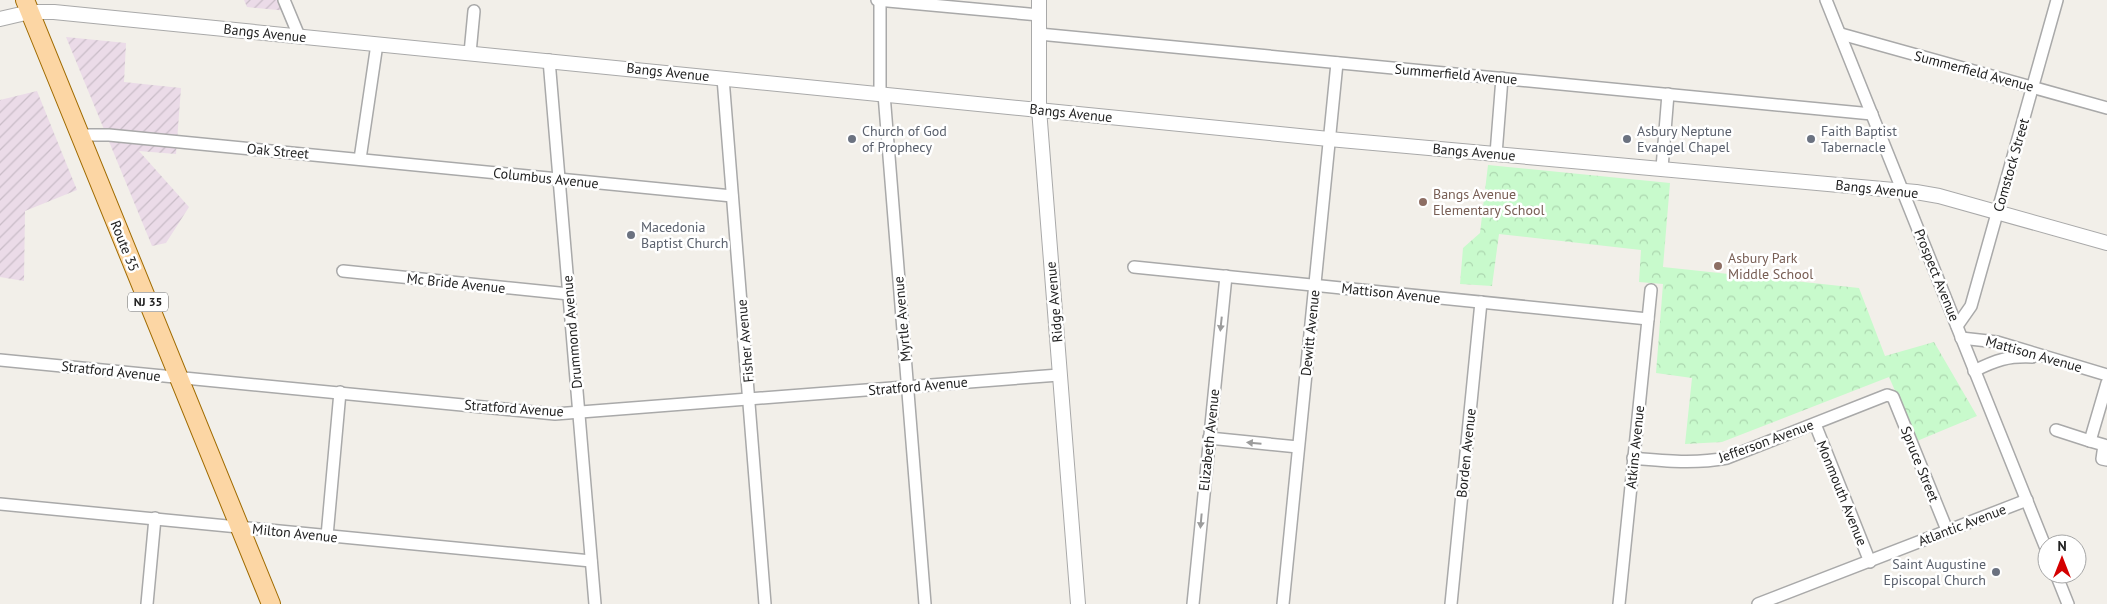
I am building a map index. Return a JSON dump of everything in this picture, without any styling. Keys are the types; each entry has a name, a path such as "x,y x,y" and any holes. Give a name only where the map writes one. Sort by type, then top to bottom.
{"main road":[{"name":"Route 35","path":"27,6 271,604"}],"street":[{"path":"284,0 299,36"},
{"path":"879,0 1039,15"},
{"name":"Myrtle Avenue","path":"879,0 882,94 925,604"},
{"name":"Ridge Avenue","path":"1039,0 1039,109 1078,604"},
{"name":"Prospect Avenue","path":"1826,0 2040,534"},
{"name":"Comstock Street","path":"1957,326 1971,306 2057,0"},
{"name":"Bangs Avenue","path":"0,20 27,6 54,12 1329,139 1904,191 1939,196 2107,243"},
{"path":"470,53 474,11"},
{"name":"Summerfield Avenue","path":"1039,34 1872,114"},
{"name":"Summerfield Avenue","path":"1841,34 2107,108"},
{"path":"360,159 377,44"},
{"name":"Drummond Avenue","path":"549,60 595,604"},
{"name":"Dewitt Avenue","path":"1283,604 1337,63"},
{"name":"Fisher Avenue","path":"723,78 766,604"},
{"path":"1496,154 1502,78"},
{"path":"1662,168 1668,94"},
{"name":"Oak Street","path":"80,135 109,135 360,159"},
{"name":"Columbus Avenue","path":"360,159 732,196"},
{"name":"Mattison Avenue","path":"1134,267 1648,319"},
{"name":"Mc Bride Avenue","path":"342,271 569,294"},
{"name":"Elizabeth Avenue","path":"1193,604 1226,276"},
{"name":"Atkins Avenue","path":"1619,604 1651,290"},
{"name":"Borden Avenue","path":"1451,604 1481,302"},
{"name":"Mattison Avenue","path":"1961,338 1997,342 2107,375"},
{"path":"1974,371 1996,360 2007,357 2048,357"},
{"name":"Stratford Avenue","path":"0,360 555,414 1059,374"},
{"path":"2090,441 2107,382"},
{"path":"327,536 340,392"},
{"name":"Jefferson Avenue","path":"1633,458 1676,462 1707,462 1742,453 1887,395 1893,397"},
{"name":"Spruce Street","path":"1893,397 1947,530"},
{"name":"Monmouth Avenue","path":"1815,424 1870,562"},
{"path":"2056,430 2104,445 2102,459 2107,460"},
{"path":"1209,438 1298,447"},
{"name":"Atlantic Avenue","path":"1758,604 2027,500"},
{"name":"Milton Avenue","path":"0,504 591,560"},
{"path":"148,604 155,518"},
{"path":"2060,584 2068,604"}],"shaded area":[{"path":"244,0 283,0 288,11 247,7"},
{"path":"66,37 126,43 124,82 181,88 176,154 139,151 189,207 166,243 152,246"},
{"path":"37,91 77,190 25,211 24,281 0,277 0,100"}],"green space":[{"path":"1488,165 1670,183 1663,267 1859,288 1885,356 1934,342 1977,416 1917,441 1889,377 1722,442 1685,444 1692,378 1656,373 1663,284 1639,282 1641,250 1499,234 1492,286 1460,284 1463,248 1480,233"}],"place":[{"name":"Church of God of Prophecy","path":"852,139"},
{"name":"Asbury Neptune Evangel Chapel","path":"1627,139"},
{"name":"Faith Baptist Tabernacle","path":"1811,139"},
{"name":"Bangs Avenue Elementary School","path":"1423,202"},
{"name":"Macedonia Baptist Church","path":"631,235"},
{"name":"Asbury Park Middle School","path":"1718,266"},
{"name":"Saint Augustine Episcopal Church","path":"1996,572"}]}
